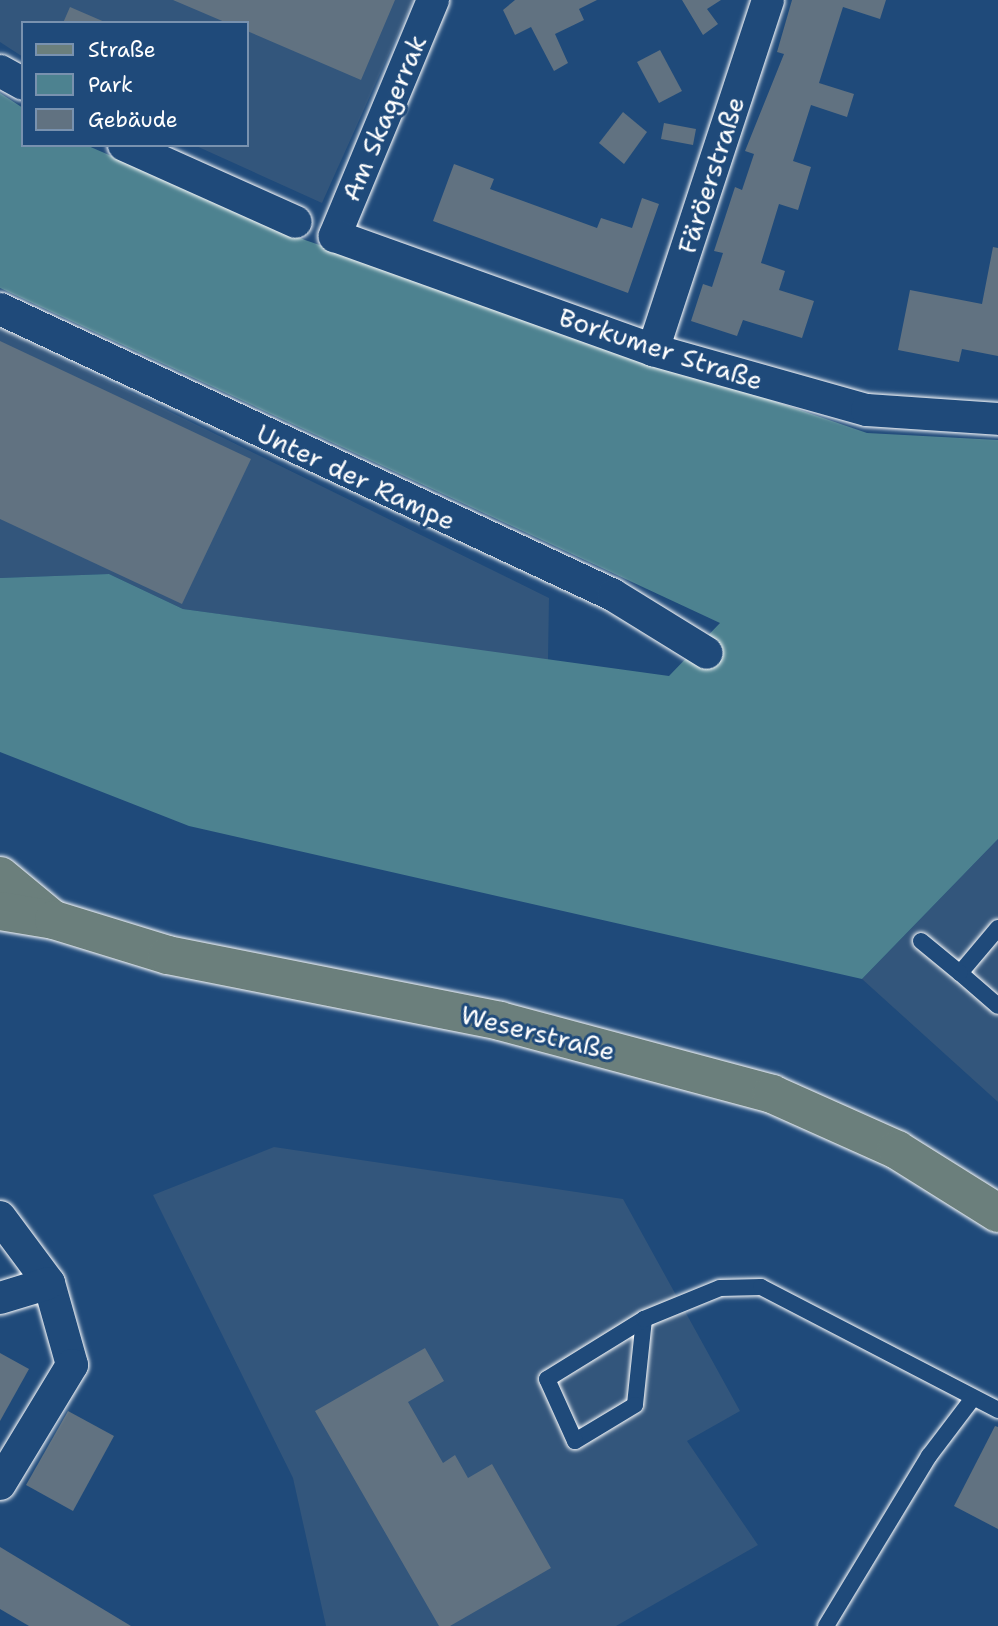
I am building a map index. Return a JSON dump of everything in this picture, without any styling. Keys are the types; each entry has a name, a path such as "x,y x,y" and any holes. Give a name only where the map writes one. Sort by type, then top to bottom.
{"main road":[{"name":"Weserstraße","path":"0,876 54,920"},
{"name":"Weserstraße","path":"0,911 54,920 168,955 500,1021 772,1094 897,1150 998,1213"}],"street":[{"name":"Am Skagerrak","path":"335,236 433,0"},
{"name":"Färöerstraße","path":"653,351 768,0"},
{"path":"0,71 21,83"},
{"path":"128,147 296,222"},
{"name":"Borkumer Straße","path":"335,236 653,351 867,410 998,419"},
{"name":"Unter der Rampe","path":"0,309 613,595 707,653"},
{"path":"0,1217 49,1283 72,1365 0,1484"},
{"path":"0,1298 49,1283"}],"lane":[{"path":"960,973 998,928"},
{"path":"920,941 998,1006"},
{"path":"644,1319 635,1405 575,1441 547,1379 644,1319 720,1288 761,1287 998,1410"},
{"path":"826,1626 929,1456 973,1398"}],"shaded area":[{"path":"0,0 413,0 322,203 198,147 248,147 248,21 21,21 21,56 0,42"},
{"path":"0,328 549,598 548,660 183,609 109,574 0,578"},
{"path":"998,839 998,1102 862,979"},
{"path":"274,1147 623,1199 740,1411 687,1441 758,1545 616,1626 326,1626 293,1478 153,1195"}],"green space":[{"path":"0,93 21,107 21,147 91,147 305,240 867,433 998,440 998,839 862,979 189,826 0,752 0,578 109,574 183,609 669,676 720,623 0,288"}],"building":[{"path":"173,0 395,0 361,80 248,31 248,21 222,21"},
{"path":"515,0 597,0 579,9 584,20 555,34 568,63 554,71 531,27 515,35 503,10"},
{"path":"682,0 721,0 707,9 718,24 703,35"},
{"path":"792,0 886,0 880,19 843,7 819,83 854,94 847,117 811,105 793,161 811,167 798,210 779,204 761,263 785,271 779,290 814,301 802,338 743,320 737,336 691,321 703,284 712,287 723,253 714,251 735,187 742,190 754,154 745,151 784,54 777,52"},
{"path":"70,7 102,21 64,21"},
{"path":"660,50 682,91 659,103 637,62"},
{"path":"623,112 647,132 624,164 599,143"},
{"path":"664,123 696,129 693,145 661,139"},
{"path":"454,164 494,179 490,189 597,228 601,218 632,228 642,198 659,204 628,293 433,221"},
{"path":"993,247 998,248 998,356 962,349 959,362 898,350 910,290 982,304"},
{"path":"0,341 251,459 182,604 0,519"},
{"path":"425,1348 444,1381 408,1402 443,1463 455,1455 468,1478 492,1464 551,1568 450,1626 439,1626 315,1411"},
{"path":"0,1353 29,1369 0,1421"},
{"path":"68,1411 114,1436 73,1511 26,1485"},
{"path":"995,1426 998,1427 998,1529 954,1506"},
{"path":"0,1547 131,1626 29,1626 0,1609"}]}
